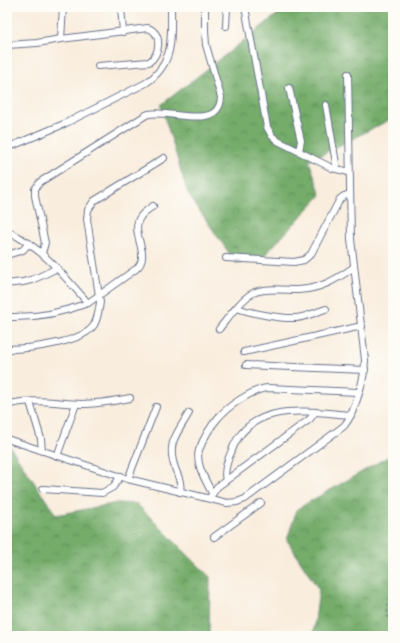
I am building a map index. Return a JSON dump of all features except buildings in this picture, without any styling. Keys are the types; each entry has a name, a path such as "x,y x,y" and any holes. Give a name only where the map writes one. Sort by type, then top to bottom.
{"street":[{"path":"61,39 63,7"},
{"path":"121,7 124,32"},
{"path":"7,148 64,124 146,83 155,76 166,62 170,50 171,7"},
{"path":"42,252 45,243 35,196 36,189 40,182 146,115 159,112 200,117 211,114 218,109 222,97 206,45 205,7"},
{"path":"226,26 227,7"},
{"path":"245,7 268,130 278,141 299,152 337,170 349,172"},
{"path":"7,45 37,43 148,28 155,31 157,36 158,52 152,60 146,63 98,66"},
{"path":"7,439 128,479 180,492 212,496 227,503 241,501 340,429 347,422 351,415 365,370 366,360 351,239 348,74"},
{"path":"289,88 301,141 299,152"},
{"path":"326,105 337,170"},
{"path":"7,348 35,347 71,340 84,334 94,326 99,308 99,296 87,216 89,207 94,201 164,158"},
{"path":"226,258 294,262 304,260 311,254 340,199 350,194"},
{"path":"7,317 44,316 70,310 88,303 140,265 143,257 138,224 141,216 153,206"},
{"path":"7,231 42,252 88,303"},
{"path":"7,255 23,250 29,243"},
{"path":"219,329 248,296 256,292 263,290 300,290 313,288 335,281 354,267"},
{"path":"7,283 17,284 28,282 57,268"},
{"path":"238,308 253,313 292,318 305,316 326,309"},
{"path":"244,352 362,326"},
{"path":"246,365 365,370"},
{"path":"212,496 199,464 199,450 218,418 248,394 260,389 268,388 358,392"},
{"path":"7,405 45,401 76,404 103,403 130,398"},
{"path":"30,402 41,439 42,451"},
{"path":"57,456 76,404"},
{"path":"128,479 156,407"},
{"path":"226,480 225,473 233,447 239,437 251,424 275,413 286,412 315,412 351,415"},
{"path":"212,496 217,487 310,419 315,412"},
{"path":"180,492 181,484 172,460 171,450 172,442 189,413"},
{"path":"43,489 102,493 113,487 121,476"},
{"path":"241,501 246,514"},
{"path":"214,537 261,503"}],"path":[{"path":"393,593 388,601 387,614 393,631"}],"green space":[{"path":"287,7 393,7 393,118 309,161 321,195 262,258 236,263 188,194 161,105"},
{"path":"7,442 56,515 117,503 137,504 210,577 209,636 7,636"},
{"path":"393,454 393,636 313,636 319,590 287,540 297,509"}]}
